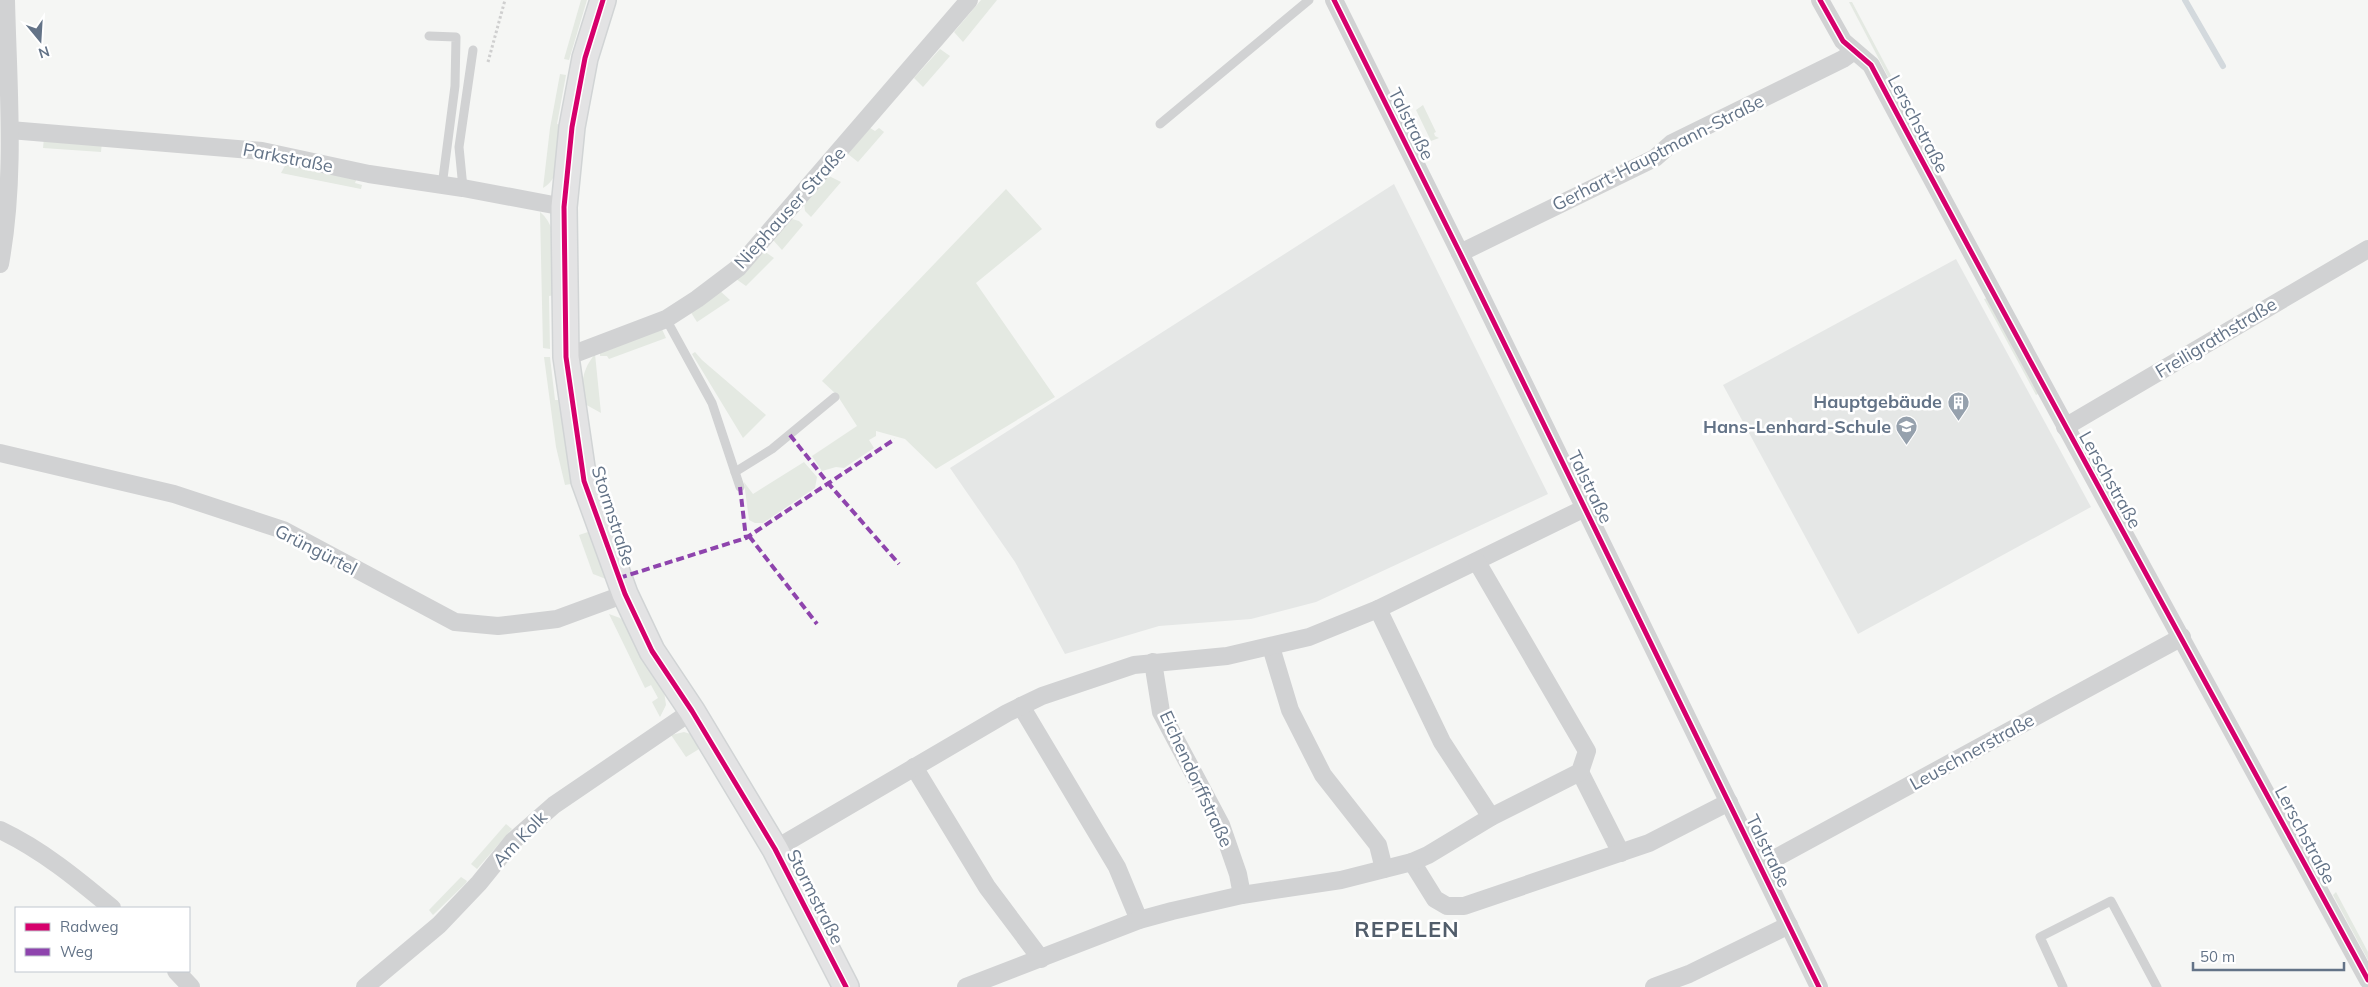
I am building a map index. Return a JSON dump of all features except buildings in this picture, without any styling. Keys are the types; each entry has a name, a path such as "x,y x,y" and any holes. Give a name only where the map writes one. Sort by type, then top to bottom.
{"street":[{"path":"0,264 6,226 10,130 6,0"},
{"name":"Stormstraße","path":"603,0 585,58 572,127 564,207 566,357 584,481 625,594 652,651 692,711 774,849 846,987"},
{"name":"Niephauser Straße","path":"566,357 666,319 697,299 738,268 834,159 969,0"},
{"name":"Talstraße","path":"1334,0 1460,253 1819,987"},
{"name":"Lerschstraße","path":"1820,0 1843,41 1871,65 2066,428 2367,976"},
{"name":"Gerhart-Hauptmann-Straße","path":"1460,253 1655,158 1672,143 1843,59 1854,50"},
{"name":"Parkstraße","path":"10,130 262,150 368,174 463,188 564,207"},
{"name":"Freiligrathstraße","path":"2066,428 2368,249"},
{"name":"Grüngürtel","path":"0,453 174,494 283,530 455,622 498,626 557,619 625,594"},
{"path":"774,849 1020,706 1042,696 1134,665 1227,656 1309,637 1378,609 1585,508"},
{"path":"966,987 1139,920 1242,895 1341,880 1412,862 1428,856 1491,817 1580,772 1587,751 1477,562"},
{"path":"1378,609 1442,742 1491,817"},
{"name":"Leuschnerstraße","path":"1761,866 2182,637"},
{"path":"1271,646 1290,710 1323,775 1378,845 1384,869"},
{"name":"Eichendorffstraße","path":"1153,662 1161,712 1221,825 1238,874 1242,895"},
{"path":"1020,706 1117,867 1139,920"},
{"name":"Am Kolk","path":"366,987 439,925 532,823 554,805 692,711"},
{"path":"914,767 987,887 1041,959"},
{"path":"1580,772 1621,853"},
{"path":"1412,862 1434,898 1448,906 1464,906 1649,843 1729,802"},
{"path":"0,830 43,854 111,907"},
{"path":"1654,987 1689,974 1789,925"},
{"path":"177,972 191,987"}],"lane":[{"path":"1160,124 1309,0"},
{"path":"429,36 456,37 455,86 442,186"},
{"path":"463,188 459,147 472,54"},
{"path":"666,319 712,403 740,487"},
{"path":"735,472 772,449 835,397"},
{"path":"2063,987 2040,936 2111,901 2157,987"}],"path":[{"path":"472,54 487,63 505,0"}],"shaded area":[{"path":"581,0 587,0 569,60 564,59"},
{"path":"981,0 997,0 963,42 954,32"},
{"path":"1849,2 1852,2 1920,130 1915,128"},
{"path":"940,49 950,56 923,87 914,78"},
{"path":"560,74 566,75 557,124 561,125 559,160 554,176 543,188 550,128"},
{"path":"1423,105 1436,132 1434,133 1435,136 1439,138 1431,141 1416,110"},
{"path":"870,128 875,131 879,128 884,132 858,162 848,154"},
{"path":"44,138 102,142 101,152 43,148"},
{"path":"286,164 357,178 355,183 362,185 361,189 281,173"},
{"path":"829,176 841,182 811,217 805,211 804,204"},
{"path":"1394,184 1548,494 1316,602 1251,619 1159,626 1065,654 1015,562 950,468"},
{"path":"1006,189 1042,229 976,283 1055,397 936,469 905,439 876,431 876,436 869,440 874,448 844,468 836,467 822,471 812,456 857,426 837,395 822,381"},
{"path":"540,212 552,229 556,250 555,295 549,296 550,349 543,348"},
{"path":"792,219 799,221 803,225 782,250 773,240"},
{"path":"764,251 774,258 746,286 736,279"},
{"name":"Hans-Lenhard-Schule","path":"1956,259 2091,507 1858,634 1723,385"},
{"path":"720,291 730,300 697,322 690,311"},
{"path":"1987,298 2040,393 2036,395 1984,299"},
{"path":"661,327 666,338 609,359 607,356 600,356 600,351"},
{"path":"695,352 766,415 743,438 692,354"},
{"path":"595,354 601,413 583,403 583,377 587,366"},
{"path":"544,357 550,357 555,400 560,400 576,483 565,485 556,447"},
{"path":"804,462 817,477 815,488 763,523 755,523 749,520 744,482 753,494"},
{"path":"591,531 606,579 593,574 579,535"},
{"path":"609,614 620,618 627,624 664,691 666,705 660,717 652,702 658,698 651,685 645,688"},
{"path":"684,732 694,735 704,746 686,757 671,735"},
{"path":"506,824 512,829 477,869 471,864"},
{"path":"461,877 467,881 466,883 433,915 429,910"},
{"path":"2336,892 2368,952 2368,960 2333,895"}],"waterway":[{"path":"2185,0 2223,66"}],"marked path":[{"path":"790,435 828,483 899,564"},
{"path":"619,578 746,538 895,439"},
{"path":"740,487 746,538"},
{"path":"749,536 817,624"}],"cycle path":[{"path":"603,0 585,58 572,127 564,207 566,357 584,481 625,594 652,651 692,711 775,849 846,987"},
{"path":"1334,0 1460,253 1819,987"},
{"path":"1820,0 1843,41 1871,65 2056,409 2368,980"}],"place":[{"name":"Hauptgebäude","path":"1958,421"},
{"name":"Hans-Lenhard-Schule","path":"1907,446"}],"district":[{"name":"REPELEN","path":"1407,929"}]}
